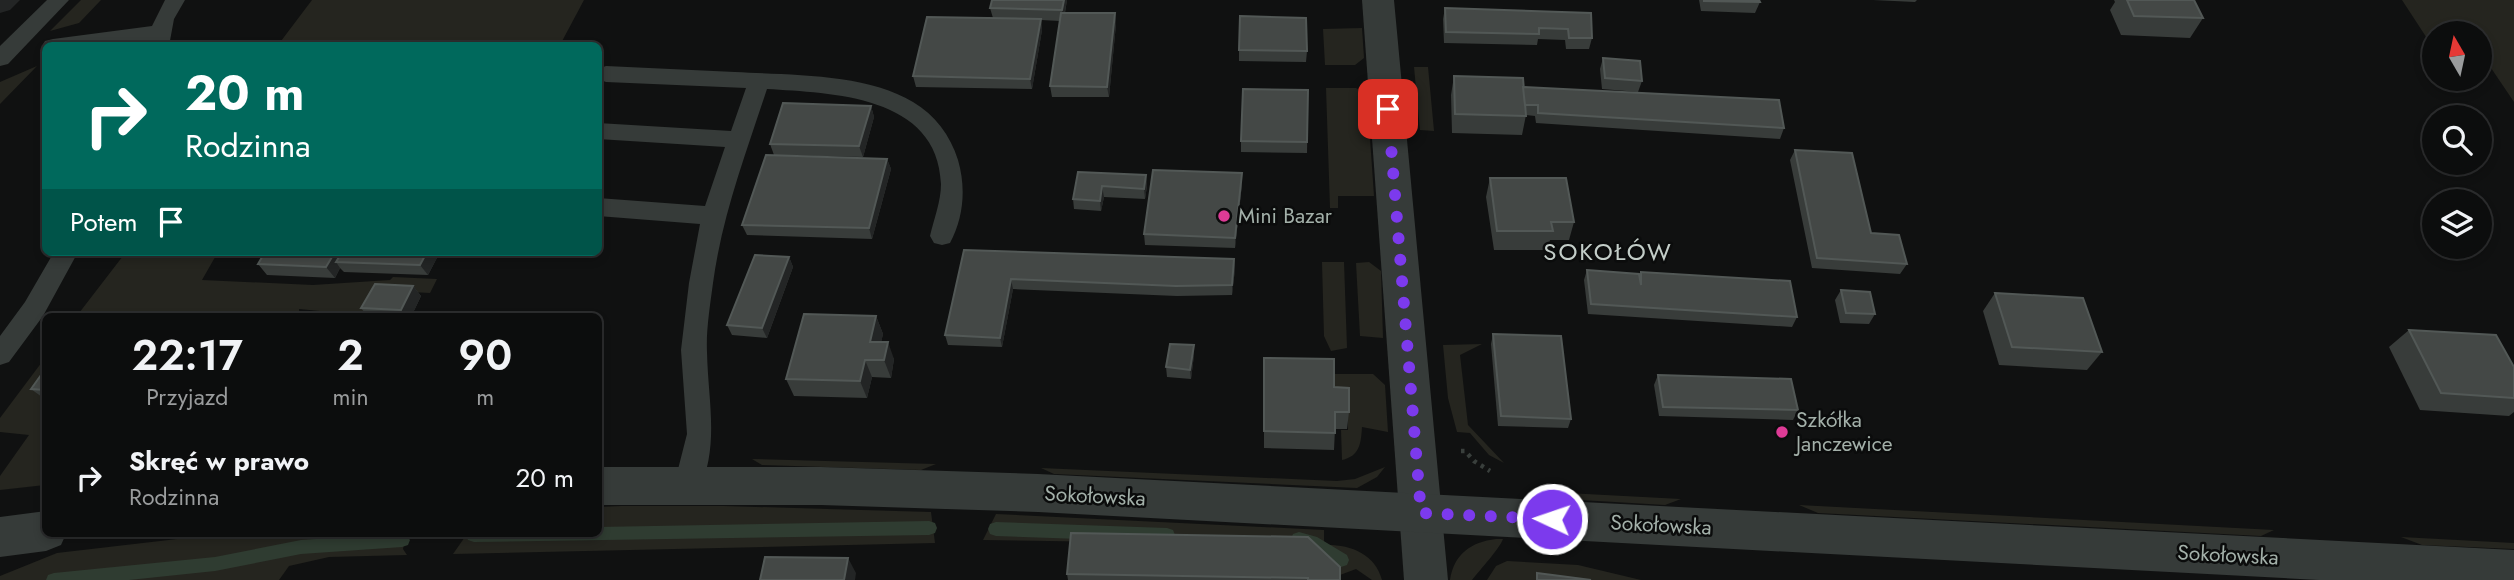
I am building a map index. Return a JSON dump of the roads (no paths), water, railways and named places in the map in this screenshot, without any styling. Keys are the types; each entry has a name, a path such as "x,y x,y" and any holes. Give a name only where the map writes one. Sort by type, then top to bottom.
{"street":[{"path":"1378,0 1426,580"},
{"name":"Sokołowska","path":"602,486 688,485 1038,493 1421,513 2277,569 2514,570"},
{"path":"0,537 42,532"}],"lane":[{"path":"3,56 60,0"},
{"path":"114,42 160,39 164,19 175,0"},
{"path":"3,56 42,48"},
{"path":"606,74 828,86 877,95 902,103 927,122 939,142 952,179 942,236"},
{"path":"688,485 700,433 694,350 701,283 713,216 759,81"},
{"path":"602,131 739,140"},
{"path":"602,207 713,216"},
{"path":"0,355 34,309 64,256"}],"waterway":[{"path":"602,534 929,528"},
{"path":"996,529 1167,535"},
{"path":"1299,539 1311,542 1341,560"},
{"path":"54,580 215,564 301,547 402,540"}],"place":[{"name":"Mini Bazar","path":"1224,216"},
{"name":"Szkółka Janczewice","path":"1782,432"}],"district":[{"name":"SOKOŁÓW","path":"1608,252"}]}
